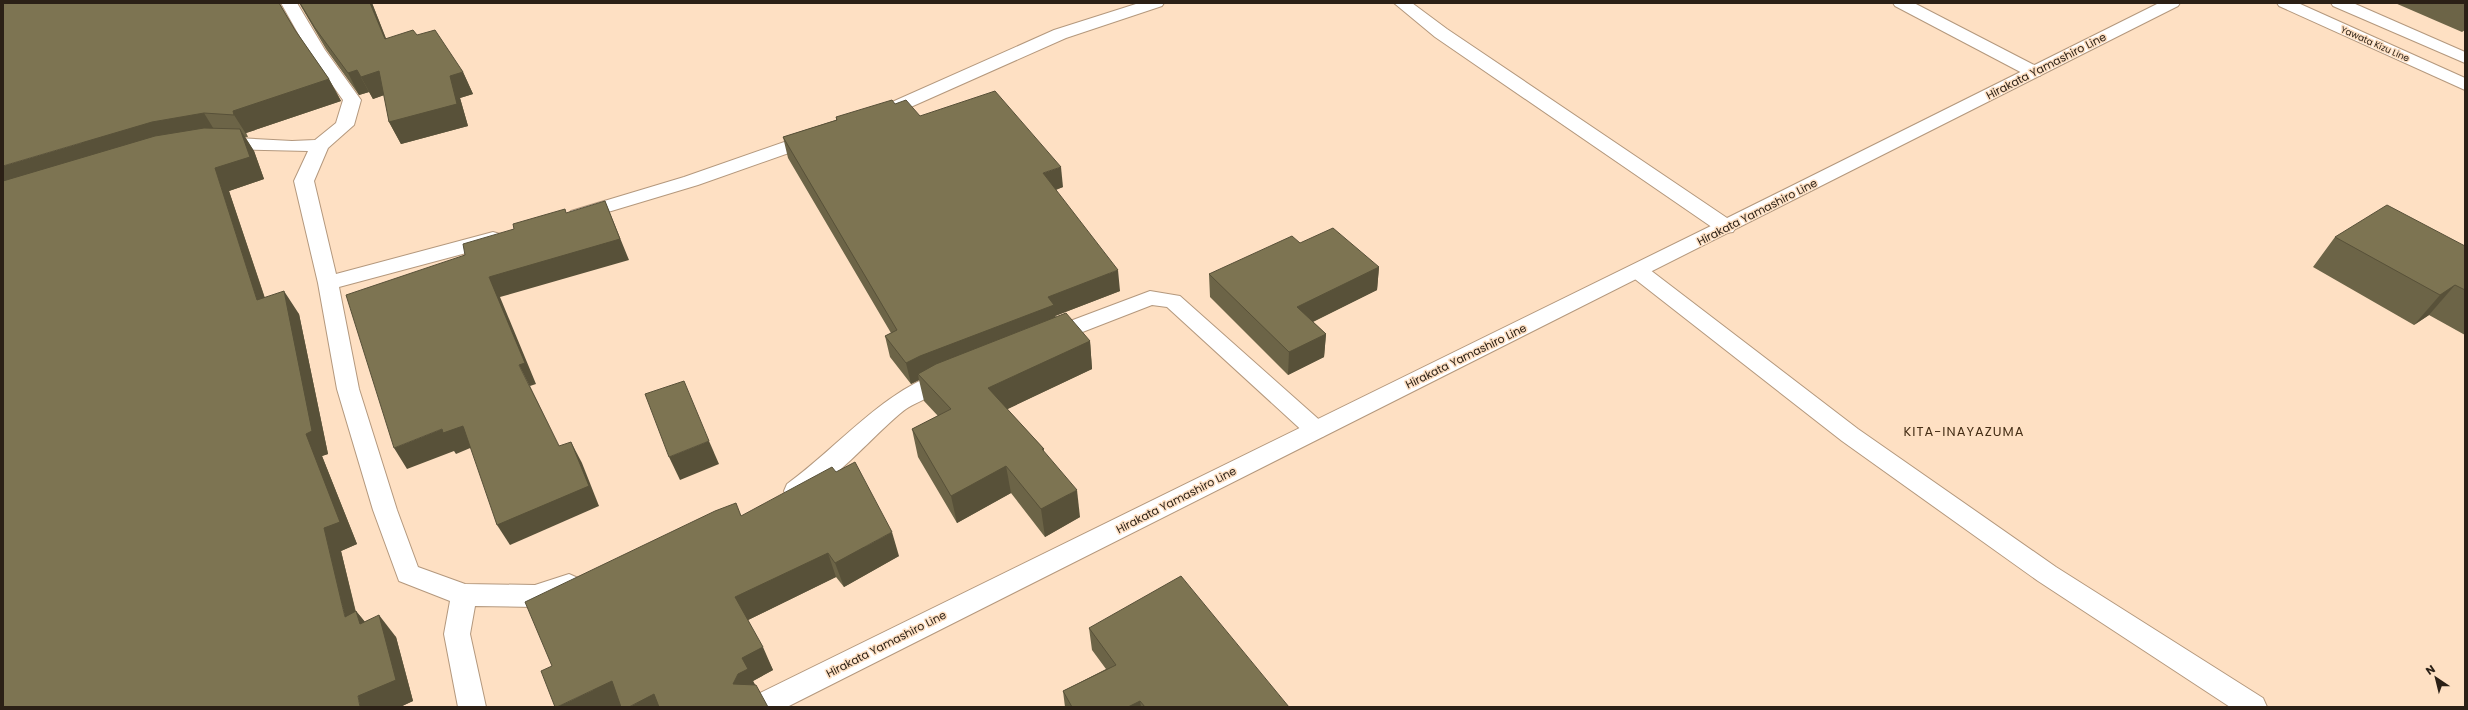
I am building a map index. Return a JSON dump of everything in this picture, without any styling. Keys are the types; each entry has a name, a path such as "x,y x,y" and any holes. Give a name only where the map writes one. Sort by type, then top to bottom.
{"street":[{"path":"288,3 317,51 352,100 345,125 320,145 304,181 328,283 348,389 385,510 408,574 464,594 535,596 588,578"},
{"path":"866,119 1060,34 1156,3"},
{"path":"1402,3 1441,33 1726,227"},
{"path":"1901,3 2034,72"},
{"name":"Hirakata Yamashiro Line","path":"760,707 1638,271 2172,3"},
{"name":"Yawata Kizu Line","path":"2285,3 2465,85"},
{"path":"2339,3 2465,58"},
{"path":"563,219 691,181 829,132"},
{"path":"203,146 218,143 292,147 320,145"},
{"path":"328,283 510,234"},
{"path":"1638,271 1850,435 2047,574 2253,707"},
{"path":"1028,346 1150,298 1173,301 1316,430"},
{"path":"776,502 822,472 895,406 933,384 969,369"},
{"path":"464,594 457,634 472,707"}],"building":[{"path":"3,3 279,3 295,30 329,79 233,111 234,115 204,113 152,122 3,166"},
{"path":"300,3 370,3 385,39 413,30 417,35 435,30 463,72 450,76 457,104 389,122 379,71 361,77 357,70 348,73 315,28"},
{"path":"995,91 1061,167 1043,173 1118,270 1048,297 1054,305 920,356 906,363 885,336 897,330 783,137 837,120 836,117 892,100 895,104 906,100 920,116"},
{"path":"204,128 240,129 250,157 215,168 257,300 284,291 312,431 306,434 340,522 324,528 345,617 356,611 360,624 379,615 396,680 358,696 360,707 3,707 3,181 155,136"},
{"path":"605,201 620,239 489,277 525,363 519,365 559,446 571,442 589,486 497,525 463,426 443,433 442,429 394,448 346,295 465,255 463,244 514,229 513,224 565,209 566,213"},
{"path":"2387,205 2465,246 2465,290 2455,285 2440,295 2335,237"},
{"path":"1333,228 1379,267 1297,307 1326,334 1289,352 1209,274 1292,236 1300,243"},
{"path":"1066,313 1090,341 988,388 1044,449 1042,449 1077,490 1041,509 1006,466 951,496 912,429 951,409 918,374 936,364"},
{"path":"684,381 709,441 669,457 645,394"},
{"path":"855,462 892,532 835,563 828,553 735,597 763,647 742,658 748,669 738,674 733,684 756,685 768,707 659,707 654,694 629,707 621,707 612,681 555,707 541,671 552,666 525,602 715,511 736,503 741,516 832,467 836,472"},
{"path":"1181,576 1289,707 1145,707 1140,701 1128,707 1072,707 1063,691 1116,665 1089,628"}],"district":[{"name":"KITA-INAYAZUMA","path":"1964,431"}]}
